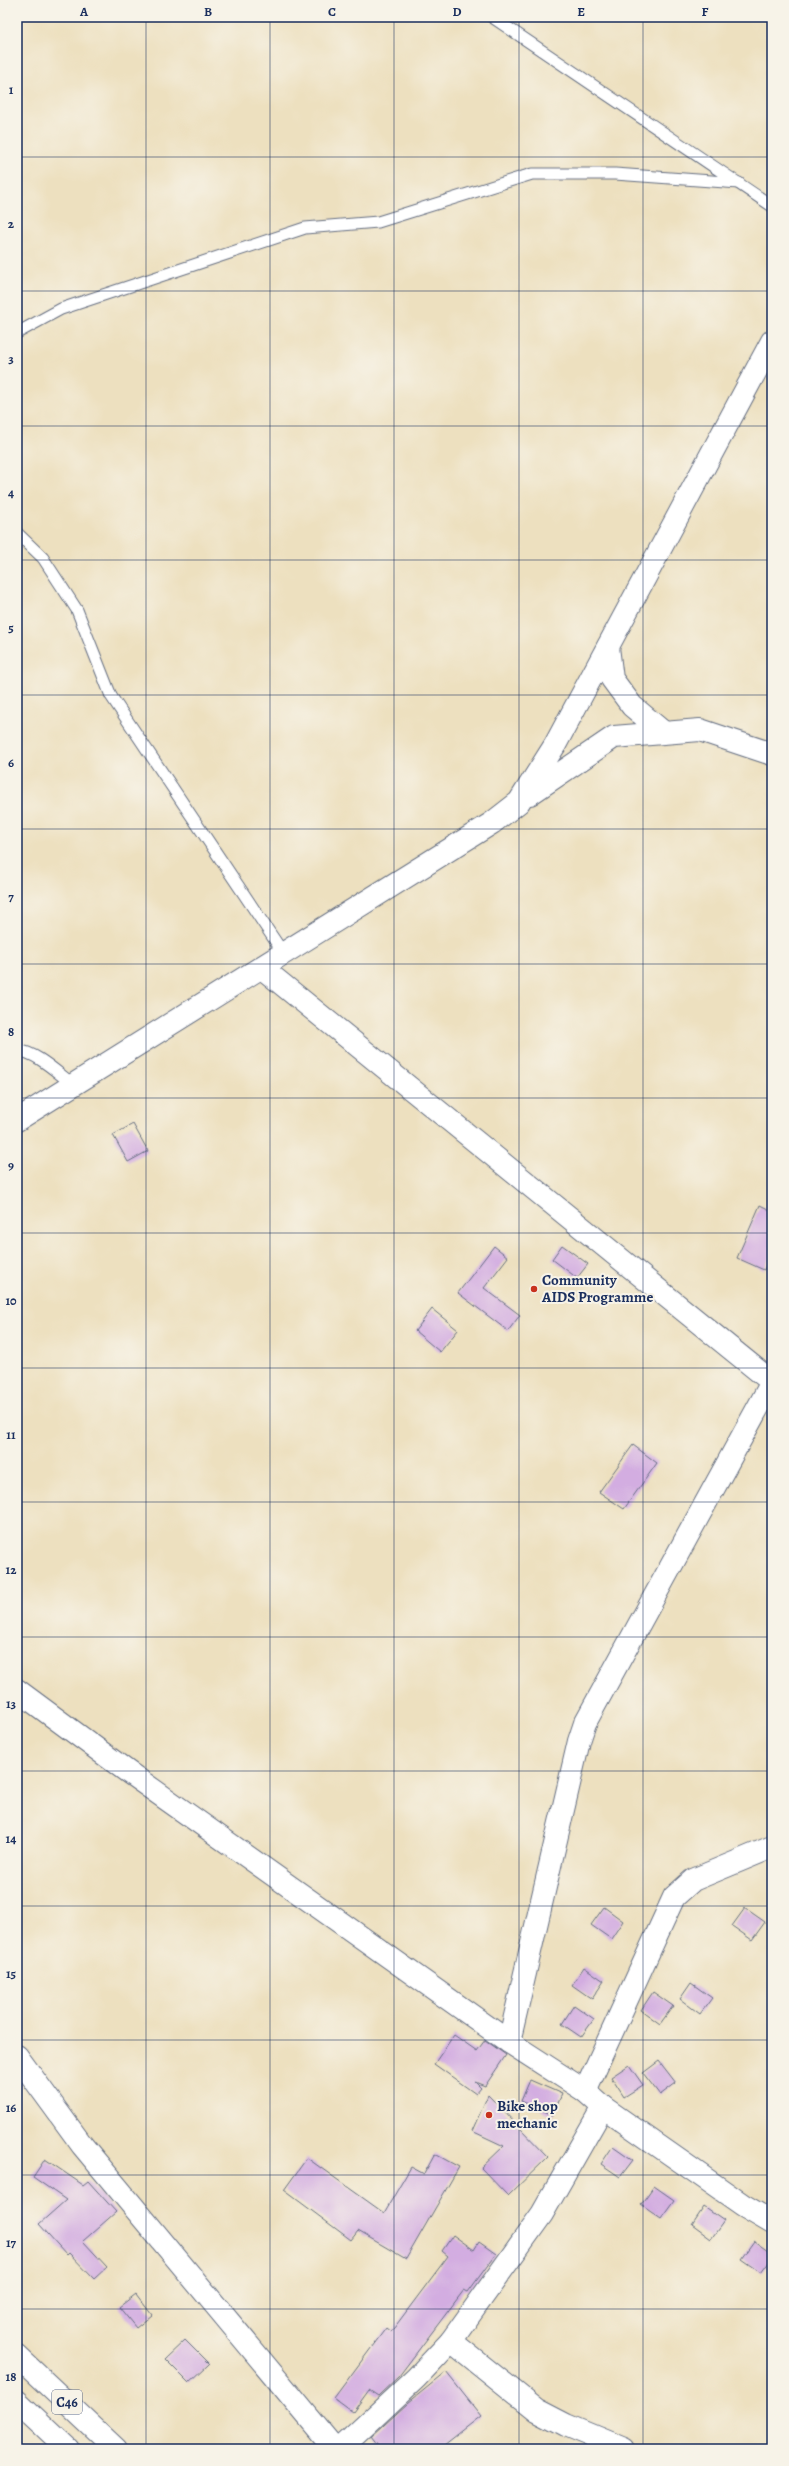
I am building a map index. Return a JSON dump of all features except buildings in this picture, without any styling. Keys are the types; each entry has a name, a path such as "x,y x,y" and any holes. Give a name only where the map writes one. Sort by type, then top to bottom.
{"street":[{"path":"519,802 540,772 772,341"},
{"path":"608,647 612,679 632,706 663,732"},
{"path":"17,1120 492,823 519,802 614,737 700,730 772,754"},
{"path":"262,968 772,1382 585,1724 578,1741 509,2042"},
{"path":"17,1690 128,1772 509,2042 585,2091 603,2107 743,2205 772,2222"},
{"path":"585,2091 674,1897 693,1880 772,1847"},
{"path":"17,2056 82,2145 334,2449"},
{"path":"340,2449 416,2378 451,2341 542,2214 603,2107"},
{"path":"451,2341 537,2410 566,2425 624,2449"},
{"name":"C46","path":"17,2356 116,2449"},
{"name":"C46","path":"17,2401 68,2449"}],"lane":[{"path":"492,17 772,206"},
{"path":"17,333 61,309 304,228 378,222 532,174 616,174 739,183"},
{"path":"17,533 43,558 77,610 111,696 284,954"},
{"path":"17,1050 24,1051 74,1085"}],"place":[{"name":"Community AIDS Programme","path":"534,1289"},
{"name":"Bike shop mechanic","path":"489,2115"}]}
